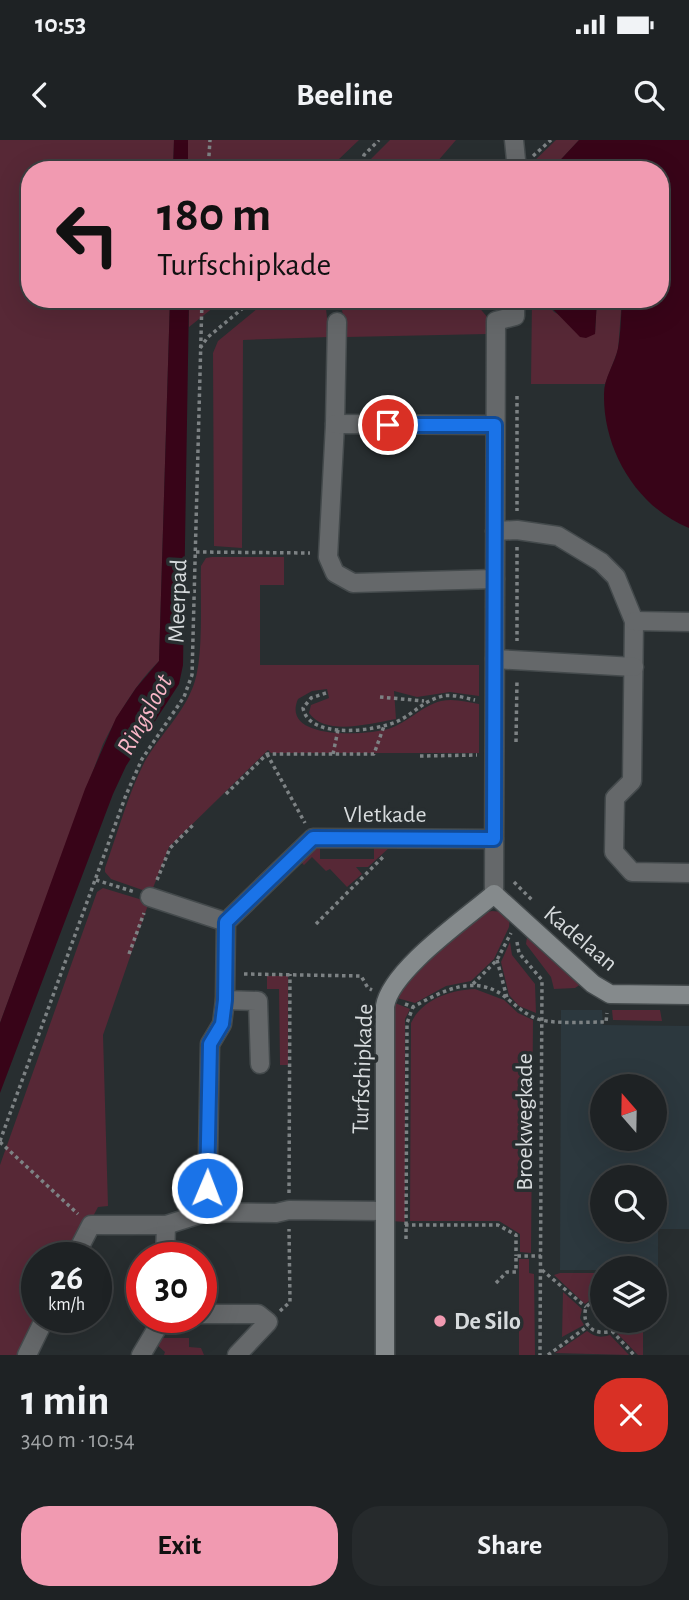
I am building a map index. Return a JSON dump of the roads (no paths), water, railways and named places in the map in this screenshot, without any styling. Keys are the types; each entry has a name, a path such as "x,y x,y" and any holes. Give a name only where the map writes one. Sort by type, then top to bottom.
{"street":[{"path":"514,140 516,161"},
{"path":"494,894 496,321 515,316 515,308"},
{"path":"337,322 335,425 324,555 335,573 353,583 495,579"},
{"path":"335,425 495,425"},
{"path":"495,531 517,530 558,536 601,562 616,577 634,621 634,667 632,781 615,798 614,852 632,872 689,873"},
{"path":"634,621 689,622"},
{"path":"495,659 634,667"},
{"name":"Vletkade","path":"226,922 313,838 494,839"},
{"name":"Kadelaan","path":"494,894 593,984 610,994 689,995"},
{"name":"Turfschipkade","path":"385,1355 387,996 406,969 494,894"},
{"path":"150,897 226,922 222,1024 210,1044 207,1213"},
{"path":"225,1000 258,1001 260,1065"},
{"path":"83,1242 91,1225 166,1225 207,1213 276,1213 289,1210 384,1218"},
{"path":"165,1242 166,1225"},
{"path":"217,1314 258,1314 268,1322 237,1355"},
{"path":"27,1355 38,1333"},
{"path":"141,1355 154,1333"}],"water":[{"path":"174,140 188,140 188,161 173,161"},
{"path":"579,140 689,140 689,528 670,519 639,491 617,455 605,415 604,388 618,348 621,308 669,308 669,161 559,161"},
{"name":"Ringsloot","path":"170,308 189,308 183,665 179,684 126,766 113,794 0,1093 0,1023 85,789 116,718 136,688 159,661"},
{"path":"552,308 596,308 595,334 586,338 580,337"}],"place":[{"name":"De Silo","path":"440,1321"}]}
